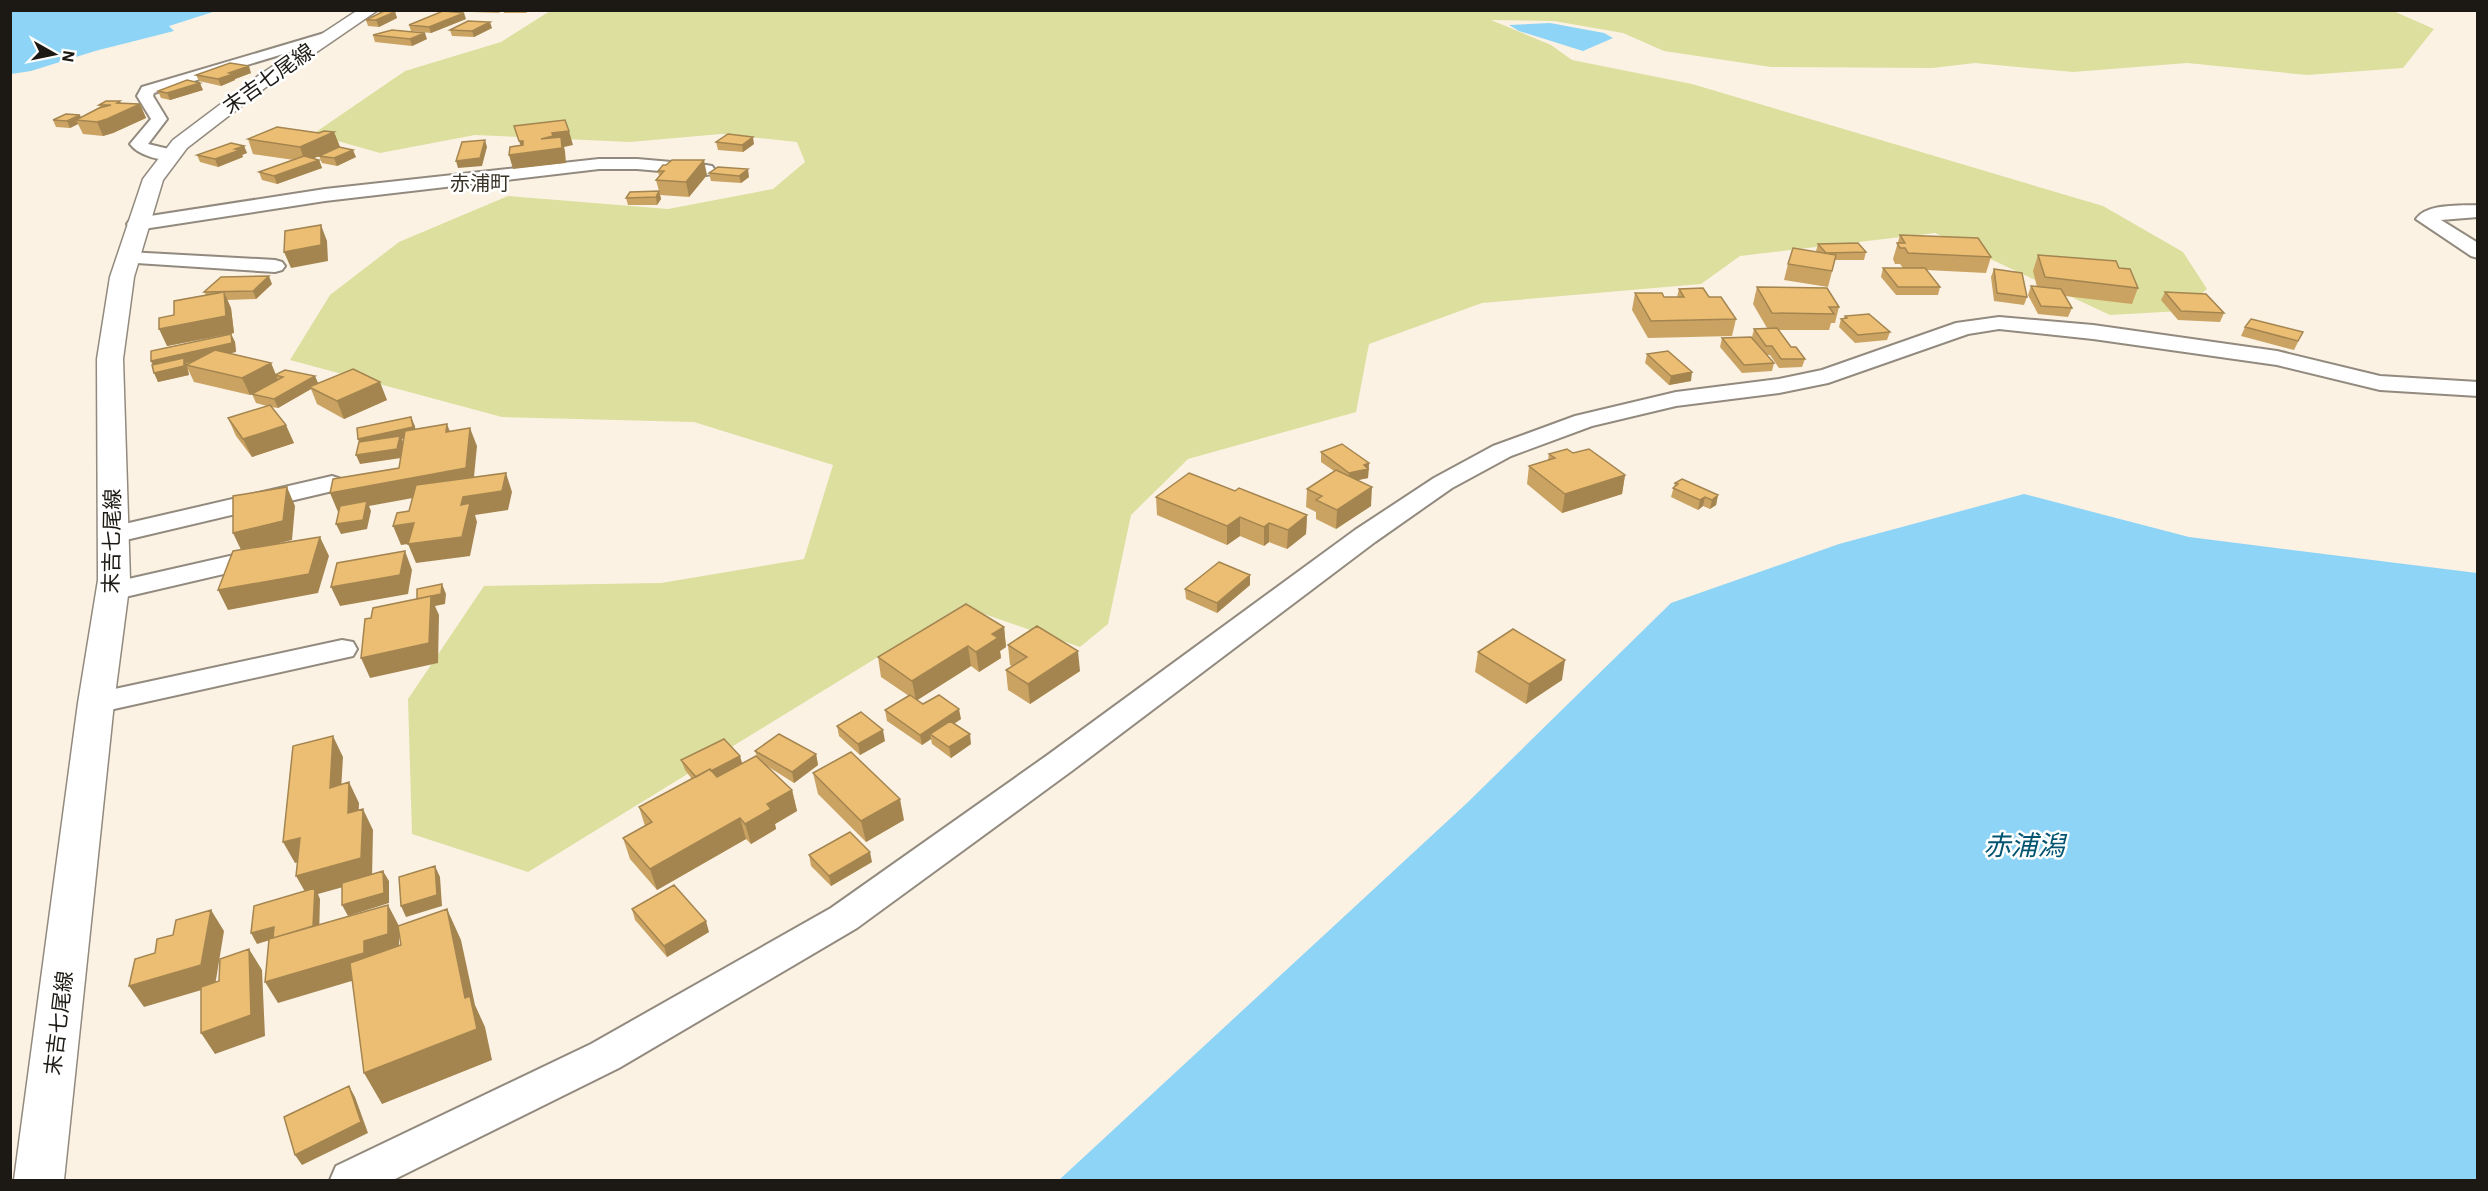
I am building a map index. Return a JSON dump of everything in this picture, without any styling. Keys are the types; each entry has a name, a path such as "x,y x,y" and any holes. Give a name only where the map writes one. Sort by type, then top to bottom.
{"main road":[{"name":"末吉七尾線","path":"39,1180 96,703 112,591 110,359 122,277 153,179 180,144 226,108 328,36 370,10"}],"street":[{"path":"171,155 145,150 140,144 159,118 145,96 148,90 328,36"},
{"path":"137,224 325,195 534,170 599,164 637,164 706,170"},
{"path":"2478,211 2443,213 2426,219 2478,252"},
{"path":"128,258 275,266"},
{"path":"351,1180 605,1056 844,918 1061,762 1365,536 1443,483 1502,451 1584,421 1676,399 1779,386 1828,376 1964,328 1999,323 2093,332 2277,358 2380,383 2478,389"},
{"path":"113,535 332,484"},
{"path":"112,591 289,551"},
{"path":"96,703 342,649"}],"green space":[{"path":"2391,10 2434,29 2403,68 2307,75 2187,63 2073,72 1975,63 1932,68 1771,67 1664,51 1623,33 1554,21 1491,20 1551,45 1572,60 1692,84 2103,206 2183,252 2207,289 2181,311 2110,315 1935,233 1740,256 1701,284 1482,303 1369,344 1356,412 1188,459 1131,515 1108,624 1080,647 961,606 528,872 412,834 408,699 484,586 661,583 804,559 833,465 694,422 502,417 290,360 330,295 399,242 508,196 668,209 773,189 805,162 797,142 721,134 630,142 475,135 380,153 313,134 405,71 501,42 550,11"}],"water":[{"path":"10,11 216,11 169,26 174,31 95,51 31,71 11,74"},
{"path":"1550,23 1604,33 1613,38 1583,51 1519,31 1509,25"},
{"name":"赤浦潟","path":"2024,494 2189,537 2477,573 2477,1180 1059,1180 1467,803 1671,603 1839,544"}],"building":[{"path":"384,11 395,12 376,20 366,20"},
{"path":"443,11 464,13 429,27 409,25"},
{"path":"468,21 490,22 472,31 450,30"},
{"path":"392,30 425,33 410,39 373,35"},
{"path":"230,63 249,66 218,79 196,75"},
{"path":"187,80 200,83 167,93 158,91"},
{"path":"106,101 140,104 97,122 76,120 99,108 111,105 99,105"},
{"path":"66,114 80,115 67,121 53,120"},
{"path":"565,120 569,131 552,133 553,136 541,139 561,137 562,148 509,155 510,147 523,145 523,141 519,141 514,126"},
{"path":"277,127 319,133 334,132 300,147 248,139"},
{"path":"728,134 753,137 742,145 716,142"},
{"path":"485,140 480,158 456,161 462,142"},
{"path":"231,143 244,146 235,149 240,150 215,159 197,155"},
{"path":"339,147 353,150 334,158 319,156"},
{"path":"304,156 319,160 274,176 259,172"},
{"path":"672,160 704,160 686,182 656,180 664,171 658,171"},
{"path":"718,167 748,169 739,176 709,173"},
{"path":"659,191 656,197 626,198 630,192"},
{"path":"321,225 321,245 284,252 285,231"},
{"path":"1900,235 1978,238 1991,257 1908,253 1897,243 1905,243"},
{"path":"1858,243 1866,252 1826,253 1818,244"},
{"path":"1793,248 1836,255 1832,271 1788,264"},
{"path":"2038,255 2116,261 2119,268 2130,269 2138,288 2045,277"},
{"path":"1883,268 1925,268 1940,287 1898,287"},
{"path":"1994,269 2022,273 2027,297 1997,293"},
{"path":"269,276 253,291 204,292 221,277"},
{"path":"2031,286 2061,289 2072,308 2041,306"},
{"path":"1757,287 1827,288 1839,307 1829,307 1834,314 1772,313"},
{"path":"1703,288 1709,297 1721,297 1736,319 1651,321 1635,293 1662,293 1664,297 1684,297 1679,289"},
{"path":"224,292 226,316 159,329 159,318 174,315 174,301"},
{"path":"2165,292 2206,294 2224,313 2181,311"},
{"path":"1869,314 1890,332 1858,335 1841,319 1847,318 1845,316"},
{"path":"2251,319 2303,332 2298,341 2245,327"},
{"path":"1777,328 1791,347 1796,347 1805,359 1781,359 1772,346 1766,346 1754,329"},
{"path":"231,334 232,343 151,361 151,351"},
{"path":"1751,337 1774,363 1744,365 1722,338"},
{"path":"215,350 271,363 242,378 186,365"},
{"path":"1668,351 1692,372 1671,376 1647,354"},
{"path":"184,358 184,366 154,373 152,365"},
{"path":"353,369 380,382 337,401 309,387"},
{"path":"285,370 315,376 274,399 252,394 283,377 275,375"},
{"path":"270,405 286,425 243,439 228,418"},
{"path":"411,417 413,427 358,439 357,428"},
{"path":"447,424 446,432 470,428 466,468 330,493 333,479 399,468 405,431"},
{"path":"400,436 397,449 356,455 359,442"},
{"path":"1342,444 1369,463 1364,465 1368,469 1349,473 1321,452"},
{"path":"1567,449 1573,453 1589,449 1625,475 1565,494 1529,466 1555,458 1549,454"},
{"path":"1336,470 1372,487 1337,510 1316,500 1322,496 1307,489"},
{"path":"506,473 502,491 463,497 461,505 470,503 462,537 408,544 414,523 393,526 397,513 409,511 416,485"},
{"path":"1189,473 1235,491 1239,488 1307,515 1288,530 1269,523 1264,527 1240,517 1227,526 1156,497"},
{"path":"1682,479 1718,495 1712,500 1705,497 1700,500 1673,488 1678,484 1675,483"},
{"path":"287,487 283,521 233,533 233,496"},
{"path":"367,501 363,520 336,524 340,506"},
{"path":"320,537 309,574 218,590 233,551"},
{"path":"405,551 400,575 331,587 337,563"},
{"path":"1219,562 1250,575 1217,603 1185,589"},
{"path":"442,584 441,594 417,599 417,589"},
{"path":"431,596 429,643 361,658 365,619 371,618 373,608"},
{"path":"966,604 1004,627 992,634 998,638 976,652 968,646 912,681 878,657"},
{"path":"1037,626 1078,651 1028,684 1006,670 1027,657 1008,645"},
{"path":"1513,629 1565,660 1529,684 1478,652"},
{"path":"910,695 923,704 939,695 959,709 920,735 885,710"},
{"path":"861,712 883,730 858,744 837,726"},
{"path":"950,721 970,734 949,747 930,734"},
{"path":"779,734 816,754 792,772 755,751"},
{"path":"333,736 330,788 349,782 348,813 363,809 361,858 296,876 300,838 283,842 293,746"},
{"path":"724,739 740,756 696,777 681,760"},
{"path":"851,752 900,799 861,821 813,773"},
{"path":"756,756 792,790 767,804 771,809 745,824 740,818 650,869 623,838 652,822 639,807 710,769 717,777"},
{"path":"850,832 870,852 829,876 809,855"},
{"path":"435,866 437,895 401,906 399,877"},
{"path":"383,871 384,893 342,905 342,883"},
{"path":"674,885 706,921 664,946 632,909"},
{"path":"315,888 313,926 273,938 274,927 251,933 254,906"},
{"path":"388,905 388,934 364,941 364,953 265,982 269,939"},
{"path":"447,909 465,998 470,996 477,1029 364,1073 350,963 401,945 398,926"},
{"path":"211,910 201,965 129,986 135,959 155,953 157,939 173,935 176,920"},
{"path":"249,949 251,1015 201,1033 201,987 219,981 220,959"},
{"path":"349,1086 361,1122 295,1155 284,1117"}],"district":[{"name":"赤浦町","path":"480,182"}]}
